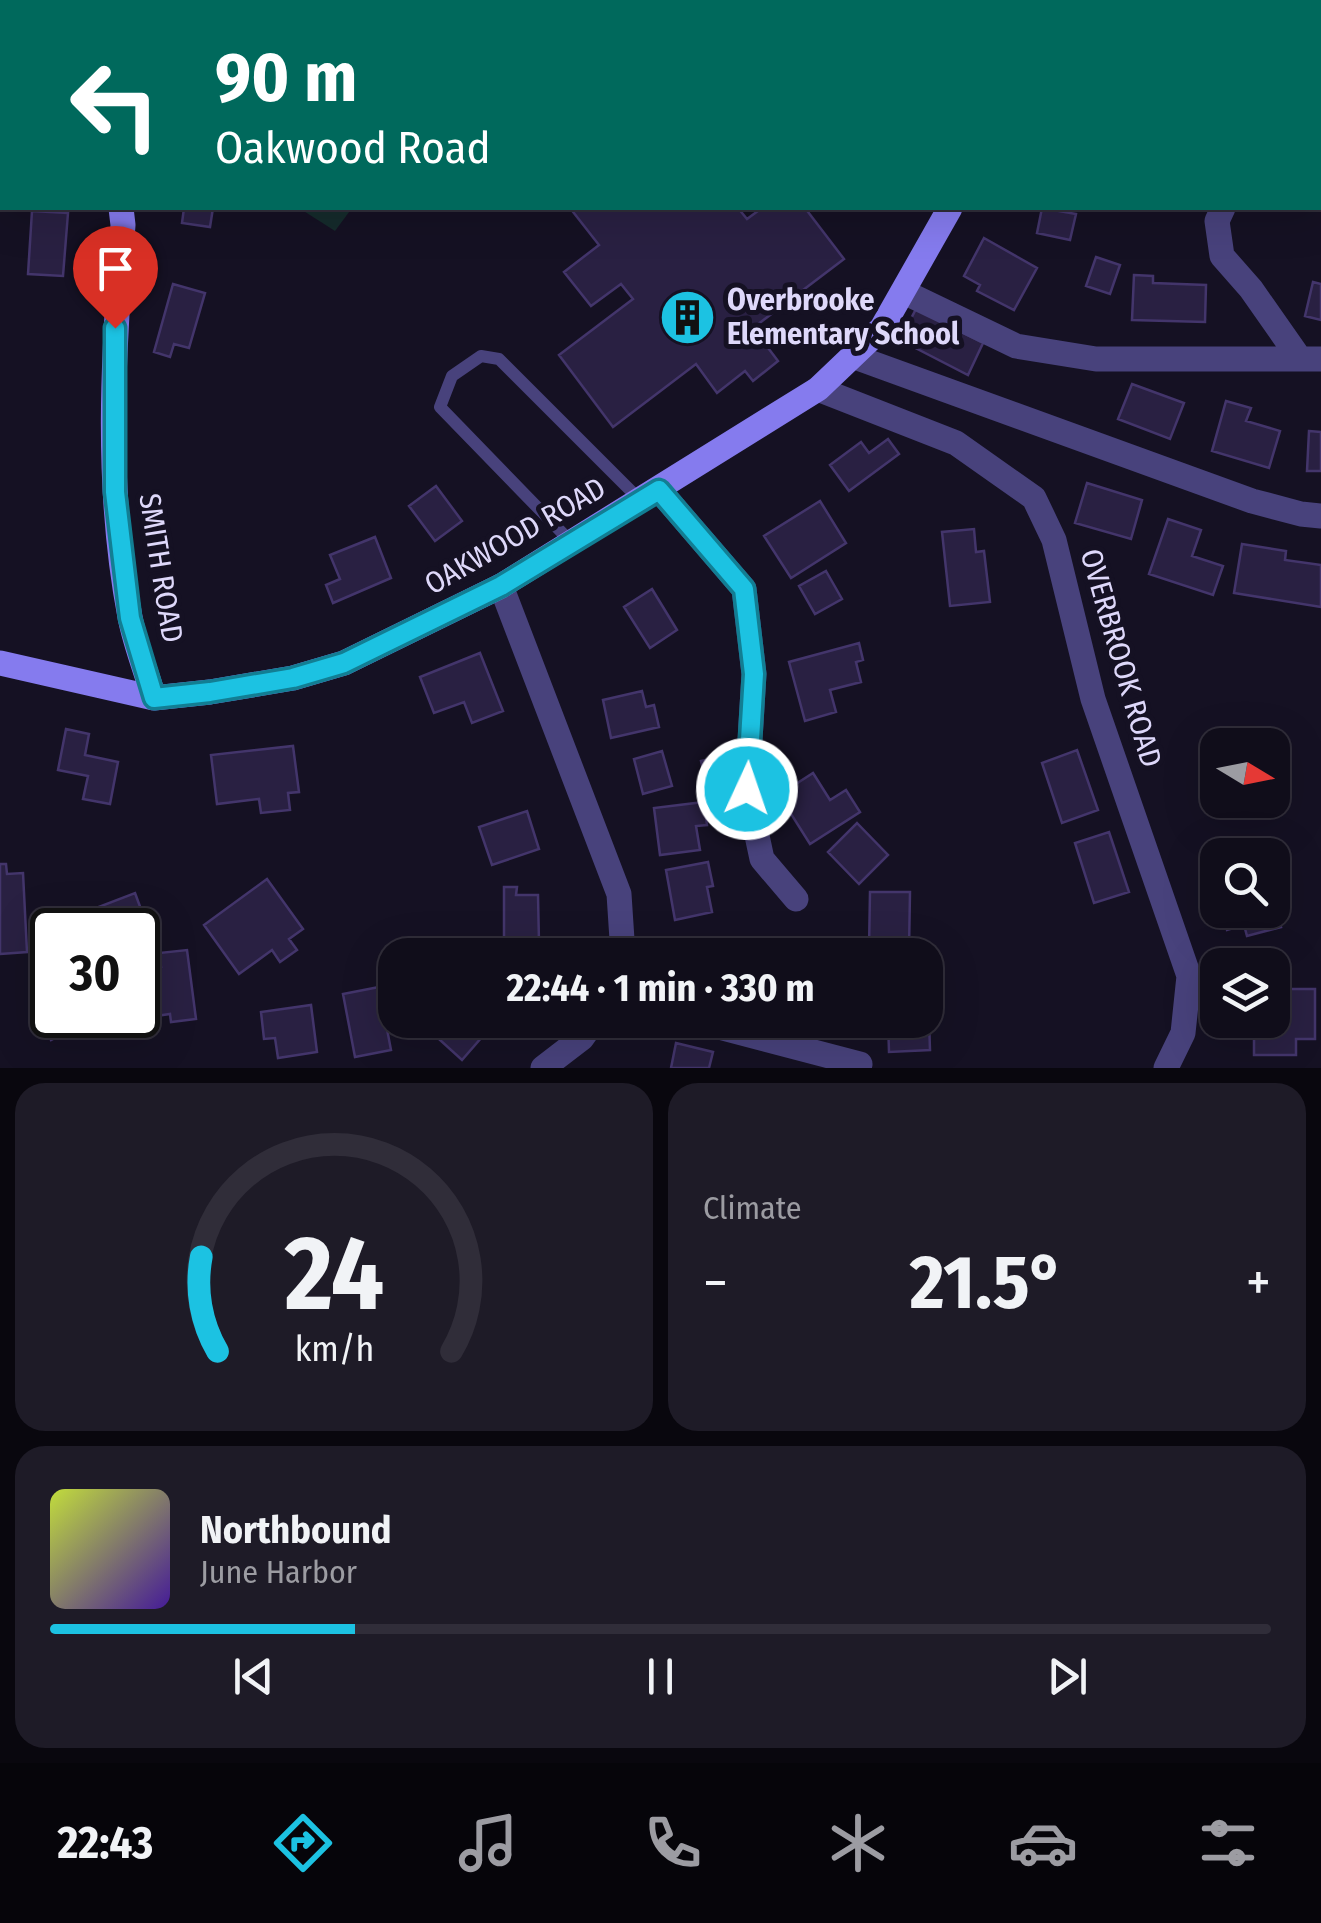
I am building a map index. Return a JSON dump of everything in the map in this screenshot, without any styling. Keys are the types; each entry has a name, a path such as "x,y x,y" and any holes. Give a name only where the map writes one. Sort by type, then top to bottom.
{"main road":[{"name":"SMITH ROAD","path":"121,210 113,363 115,492 130,618 154,698"},
{"name":"OAKWOOD ROAD","path":"0,663 154,698 293,678 344,663 501,586 818,389 882,328 949,210"}],"street":[{"path":"1222,210 1217,221 1222,256 1311,359"},
{"path":"904,292 1016,346 1096,359 1311,359"},
{"path":"856,356 1252,501 1321,516"},
{"name":"OVERBROOK ROAD","path":"818,389 956,443 1034,498 1054,540 1093,699 1189,976 1183,1033 1166,1068"},
{"path":"650,496 744,589 754,674 747,789 762,859 796,899"},
{"path":"501,586 619,894 621,938"},
{"path":"543,1068 582,1038"},
{"path":"761,1038 860,1064"}],"lane":[{"path":"572,542 440,408 452,376 481,356 499,359 650,496"}],"green space":[{"path":"302,210 351,210 335,231"}],"building":[{"path":"184,210 213,210 210,227 182,223"},
{"name":"Overbrooke Elementary School","path":"572,210 740,210 747,219 759,210 807,210 844,259 753,328 778,361 753,381 745,371 717,393 696,364 613,427 559,355 633,299 621,284 591,306 564,272 599,245"},
{"path":"1042,210 1076,214 1070,240 1037,233"},
{"path":"32,211 68,213 63,276 28,274"},
{"path":"984,238 1037,268 1014,310 977,291 980,285 964,276"},
{"path":"1096,257 1120,265 1110,294 1086,286"},
{"path":"1134,275 1153,276 1153,283 1206,285 1205,322 1132,320"},
{"path":"1313,282 1321,284 1321,320 1305,316"},
{"path":"173,284 205,293 189,348 174,344 170,357 154,352"},
{"path":"916,309 983,343 968,375 900,340"},
{"path":"1132,384 1184,403 1170,439 1118,419"},
{"path":"1226,401 1251,408 1246,421 1280,431 1269,468 1212,451"},
{"path":"1309,431 1321,432 1321,471 1307,471"},
{"path":"888,439 899,454 849,491 830,465 861,442 869,453"},
{"path":"1087,483 1142,500 1131,539 1075,523"},
{"path":"436,486 462,521 435,541 409,506"},
{"path":"820,501 846,543 791,578 764,536"},
{"path":"1168,519 1201,530 1192,556 1223,566 1213,595 1149,574"},
{"path":"974,529 976,552 984,551 990,602 950,606 942,532"},
{"path":"375,537 391,578 333,603 326,585 340,579 330,555"},
{"path":"1242,544 1286,551 1285,560 1321,565 1321,607 1234,593"},
{"path":"826,571 842,599 815,614 799,586"},
{"path":"652,589 677,630 650,648 624,607"},
{"path":"859,643 863,660 856,662 861,682 830,690 836,712 805,721 789,662"},
{"path":"480,653 503,711 472,723 464,702 434,713 420,677"},
{"path":"642,691 646,707 654,705 659,727 611,738 603,700"},
{"path":"66,729 89,734 85,755 118,762 110,804 83,799 88,776 58,770"},
{"path":"293,746 299,792 288,793 290,810 261,813 259,799 217,804 211,755"},
{"path":"1077,750 1098,810 1062,823 1042,763"},
{"path":"662,751 672,786 643,794 634,759"},
{"path":"725,756 731,781 707,787 701,761"},
{"path":"813,773 830,800 846,790 860,812 810,844 779,795"},
{"path":"704,802 707,825 696,826 700,850 660,855 654,808"},
{"path":"527,811 539,849 492,865 479,827"},
{"path":"857,823 888,855 859,884 828,852"},
{"path":"1109,832 1129,892 1094,903 1075,843"},
{"path":"708,862 713,886 707,887 712,912 675,920 666,870"},
{"path":"0,864 6,864 7,874 23,873 27,952 0,954"},
{"path":"267,879 303,929 289,939 297,950 280,962 272,950 239,974 204,925"},
{"path":"504,887 517,887 516,895 538,895 539,938 504,938"},
{"path":"870,892 910,892 909,938 869,938"},
{"path":"135,893 141,908 96,908"},
{"path":"1245,928 1277,928 1247,936"},
{"path":"187,950 196,1019 171,1022 170,1014 160,1015 160,953"},
{"path":"378,987 378,1038 389,1038 391,1050 355,1057 343,994"},
{"path":"1290,989 1315,989 1315,1039 1296,1039 1296,1055 1254,1055 1254,1038 1290,1038"},
{"path":"311,1005 317,1052 278,1058 275,1038 264,1039 261,1012"},
{"path":"438,1038 481,1038 462,1060"},
{"path":"889,1038 930,1038 930,1050 889,1052"},
{"path":"676,1043 713,1052 709,1068 671,1068"}],"place":[{"name":"Overbrooke Elementary School","path":"688,317"}],"route":[{"path":"115,328 115,492 130,618 154,698 293,678 344,663 501,586 659,490 744,589 754,674 747,789"}]}
